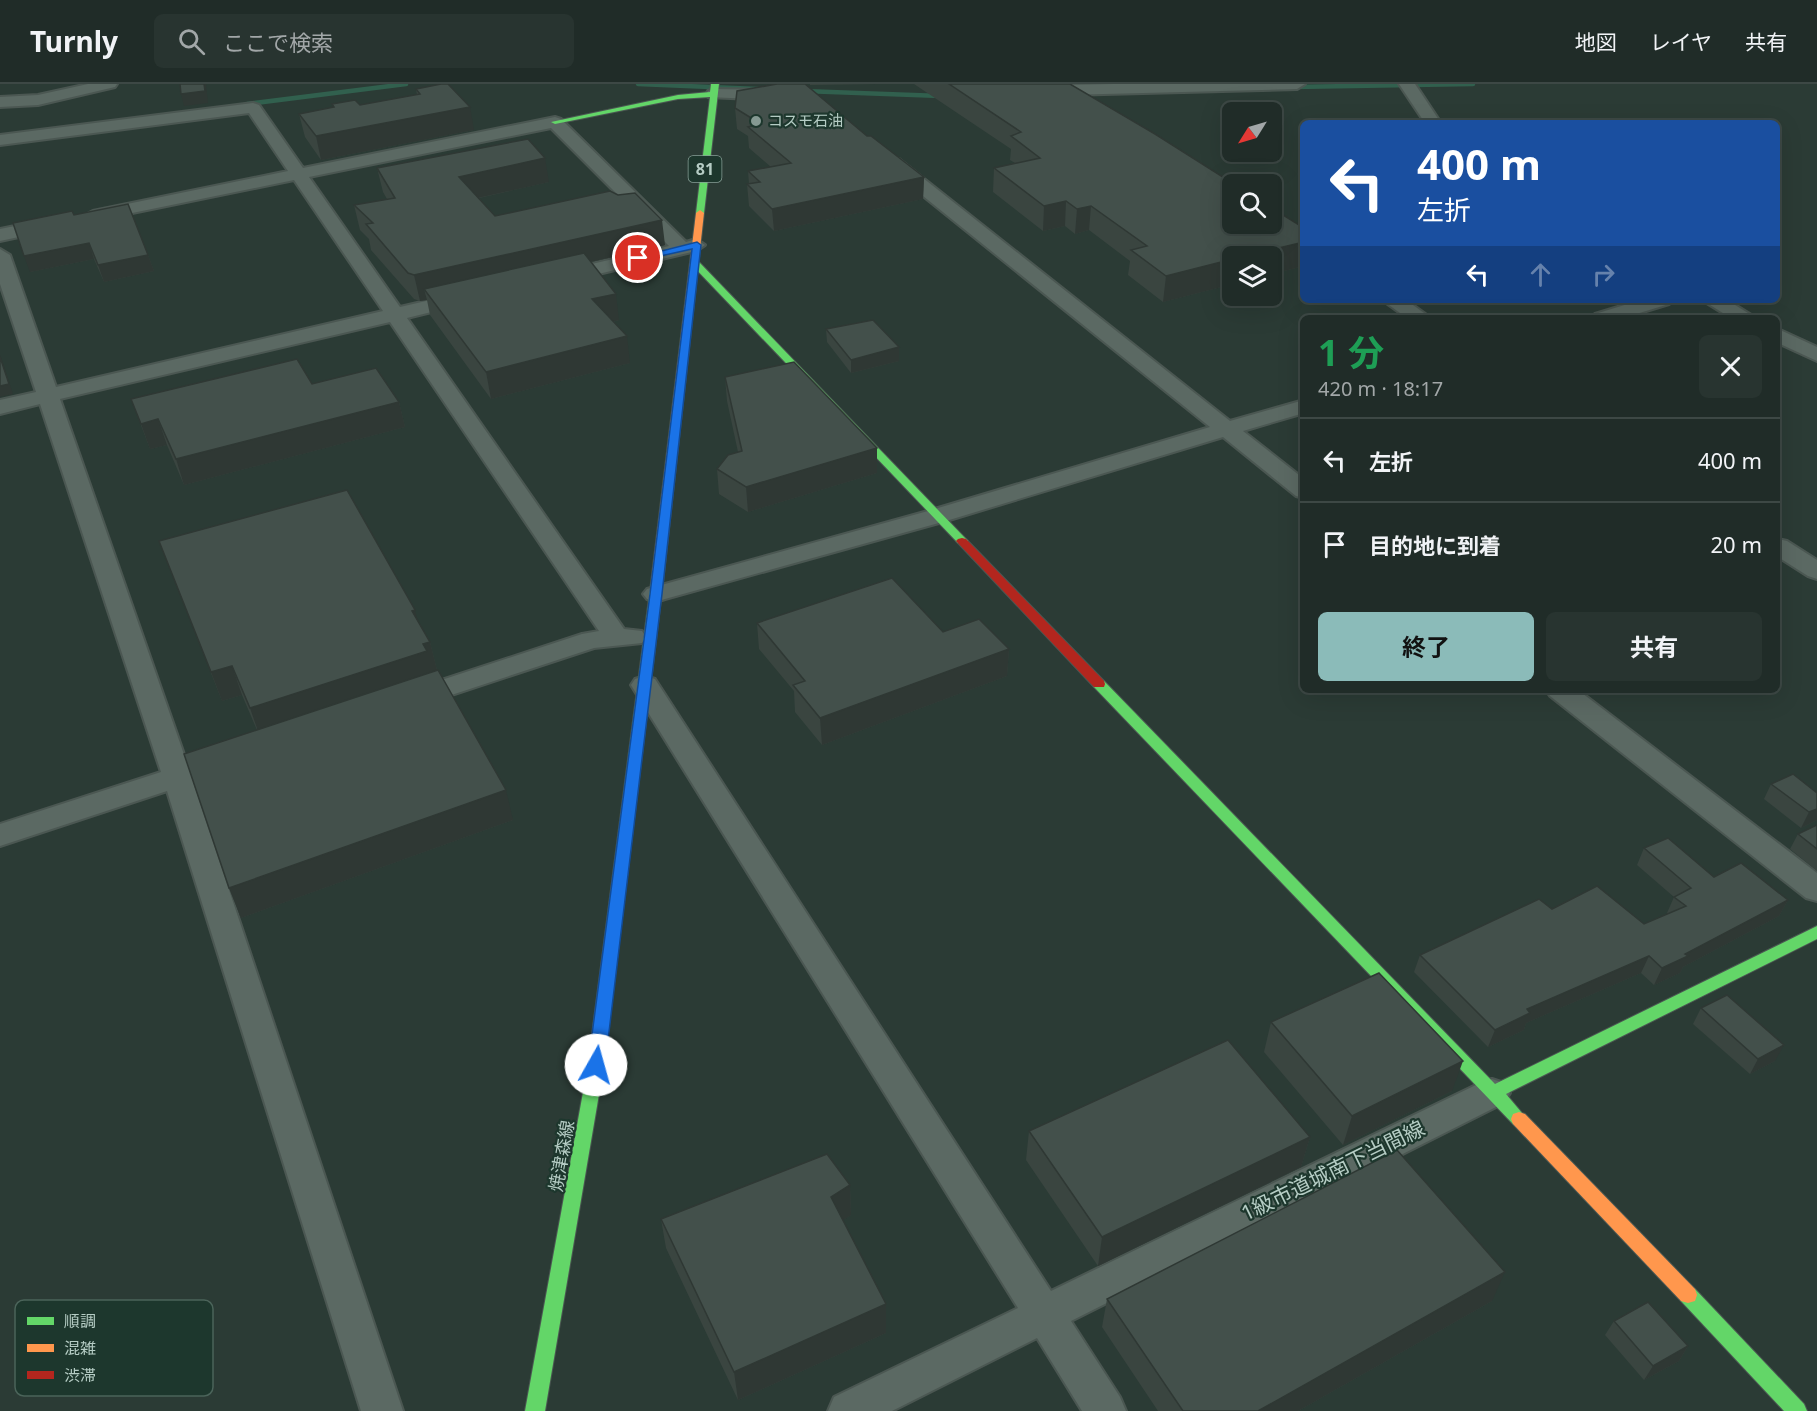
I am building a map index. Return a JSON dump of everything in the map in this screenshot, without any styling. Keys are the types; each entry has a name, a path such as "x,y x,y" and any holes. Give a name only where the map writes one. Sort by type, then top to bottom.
{"street":[{"path":"0,102 38,100 109,84"},
{"path":"1070,93 1297,84"},
{"path":"1408,86 1431,120"},
{"path":"0,235 714,89 797,95"},
{"name":"焼津森線","path":"535,1411 596,1065 645,685 692,252 714,89"},
{"path":"0,140 253,108 301,174 396,315 604,639"},
{"path":"555,122 692,252 937,516 1492,1093 1576,1176 1797,1411"},
{"path":"883,155 1300,488"},
{"path":"545,280 692,252"},
{"path":"0,255 177,777 382,1411"},
{"path":"0,407 488,293"},
{"path":"1397,303 1416,315"},
{"path":"1612,315 1652,303"},
{"path":"1718,303 1740,315"},
{"path":"1780,336 1817,355"},
{"path":"656,594 937,516 1300,407"},
{"path":"1780,547 1817,571"},
{"path":"390,707 604,639 651,635"},
{"path":"645,685 1106,1411"},
{"path":"1564,693 1817,890"},
{"path":"0,835 222,762"},
{"name":"1級市道城南下当間線","path":"849,1411 1817,932"}],"building":[{"path":"180,84 204,84 205,91 181,94"},
{"path":"448,84 470,107 316,136 299,114 355,100 360,105 420,94 416,89"},
{"path":"777,84 805,84 867,136 871,136 924,177 772,209 747,184 760,182 748,171 791,163 748,127 761,124 735,108 737,91"},
{"path":"949,84 1070,84 1222,176 1222,234 1282,234 1282,214 1300,226 1300,243 1282,247 1222,246 1222,262 1166,276 1131,250 1147,246 1091,206 1077,209 1066,201 1044,206 994,168 1040,158 1011,136 1021,132"},
{"path":"528,139 545,158 459,177 495,216 610,191 618,195 635,193 662,220 414,275 408,273 366,224 373,223 354,205 395,198 377,168"},
{"path":"128,204 148,255 98,265 89,243 24,256 13,223 72,211 74,215"},
{"path":"584,253 616,294 592,299 627,336 486,372 424,289"},
{"path":"873,320 899,347 851,360 826,329"},
{"path":"0,357 9,384 0,386"},
{"path":"297,359 312,384 376,368 399,402 176,459 158,419 141,424 131,399"},
{"path":"794,362 877,448 746,487 717,469 728,455 742,451 725,377"},
{"path":"347,490 415,610 412,611 430,642 423,644 427,651 250,708 232,666 211,672 159,541"},
{"path":"892,578 943,632 979,619 1009,649 820,718 793,685 805,681 757,623"},
{"path":"438,670 506,790 229,888 184,754"},
{"path":"1793,774 1817,793 1817,809 1809,812 1771,784"},
{"path":"1817,825 1817,849 1798,834"},
{"path":"1668,838 1714,877 1741,863 1788,900 1662,968 1649,956 1527,1009 1530,1013 1495,1030 1420,955 1539,899 1552,909 1597,886 1644,924 1686,906 1674,897 1691,888 1644,848"},
{"path":"1379,973 1463,1061 1352,1116 1271,1022"},
{"path":"1727,995 1784,1045 1758,1059 1701,1008"},
{"path":"1228,1040 1310,1137 1102,1237 1029,1131"},
{"path":"1397,1150 1505,1272 1258,1411 1183,1411 1107,1299"},
{"path":"827,1154 850,1185 831,1197 886,1304 734,1372 661,1219"},
{"path":"1648,1302 1688,1346 1653,1366 1614,1321"}],"waterway":[{"path":"247,104 406,84"},
{"path":"638,84 758,89"},
{"path":"1292,87 1473,84"},
{"path":"803,91 941,96"}],"traffic: fast":[{"path":"700,213 715,84"},
{"path":"555,122 678,97 714,94"},
{"path":"696,264 962,541"},
{"path":"535,1411 596,1065 657,583"},
{"path":"1099,684 1519,1119"},
{"path":"1492,1093 1817,932"},
{"path":"1688,1295 1797,1411"}],"traffic: slow":[{"path":"657,583 700,213"},
{"path":"1519,1119 1688,1295"}],"traffic: jam":[{"path":"962,541 1099,684"}],"place":[{"name":"コスモ石油","path":"756,121"}],"route":[{"path":"596,1065 656,594 697,245 638,258"}]}
